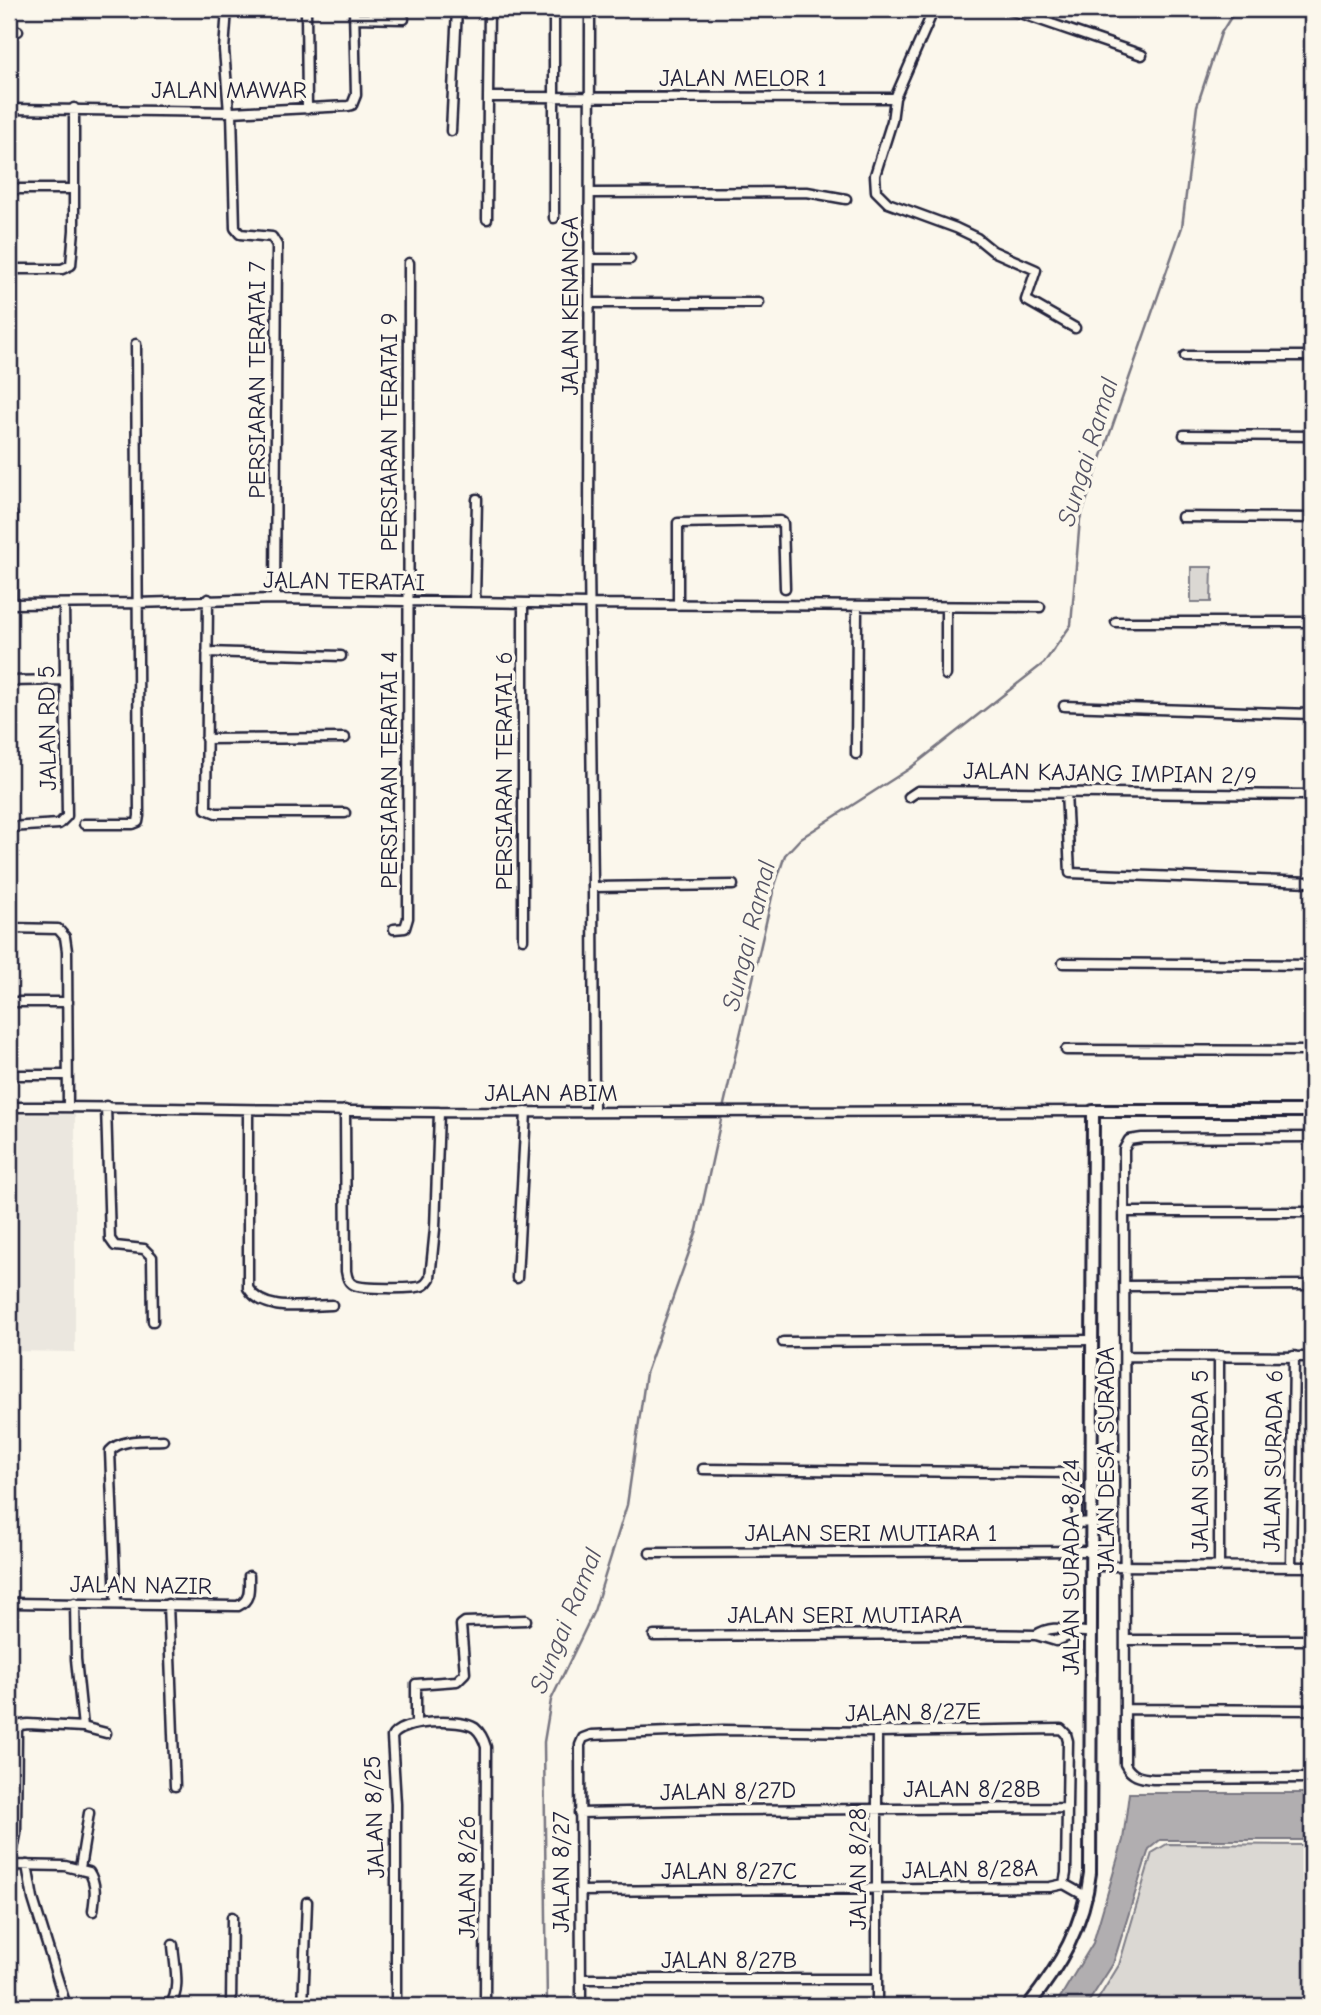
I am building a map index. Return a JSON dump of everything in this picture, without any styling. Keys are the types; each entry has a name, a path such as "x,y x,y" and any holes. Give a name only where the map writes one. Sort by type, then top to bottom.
{"street":[{"path":"227,9 224,50 230,112"},
{"path":"306,9 307,109"},
{"path":"451,131 457,9"},
{"path":"487,219 489,9"},
{"path":"554,9 554,218"},
{"name":"JALAN KENANGA","path":"590,9 590,604 594,1111"},
{"path":"934,9 895,99 892,121 875,175 879,196 888,203 977,237 993,251 1036,270 1026,300 1075,328"},
{"path":"1008,9 1142,55"},
{"path":"354,13 404,19"},
{"name":"JALAN MAWAR","path":"9,108 230,112 352,105 356,95 354,13"},
{"name":"JALAN MELOR 1","path":"488,97 895,99"},
{"path":"9,269 62,269 71,265 74,108"},
{"name":"PERSIARAN TERATAI 7","path":"230,112 234,228 240,234 272,237 277,245 275,599"},
{"path":"9,189 74,189"},
{"path":"590,193 807,192 846,199"},
{"path":"590,259 630,259"},
{"name":"PERSIARAN TERATAI 9","path":"407,601 409,264"},
{"path":"590,303 759,303"},
{"path":"84,824 138,822 136,344"},
{"path":"1185,356 1312,356"},
{"path":"1184,435 1312,436"},
{"path":"475,602 477,499"},
{"path":"10,604 12,515"},
{"path":"1182,517 1312,518"},
{"path":"678,605 678,523 780,521 783,523 785,588"},
{"path":"208,599 206,809 216,813 345,813"},
{"name":"JALAN TERATAI","path":"10,604 275,599 1040,607"},
{"name":"PERSIARAN TERATAI 4","path":"394,929 405,928 408,918 407,601"},
{"name":"PERSIARAN TERATAI 6","path":"523,603 523,939"},
{"name":"JALAN RD 5","path":"9,827 59,824 67,816 64,604"},
{"path":"856,754 857,606"},
{"path":"946,675 947,607"},
{"path":"1116,622 1312,622"},
{"path":"207,652 341,656"},
{"path":"9,681 64,680"},
{"path":"1064,706 1312,714"},
{"path":"206,739 345,738"},
{"name":"JALAN KAJANG IMPIAN 2/9","path":"909,797 918,791 1312,795"},
{"path":"1066,792 1070,873 1312,882"},
{"path":"593,887 733,886"},
{"path":"9,928 58,929 65,937 68,1107"},
{"path":"1063,963 1310,964"},
{"path":"9,1002 68,1002"},
{"path":"1066,1050 1312,1051"},
{"path":"9,1075 67,1075"},
{"path":"106,1106 110,1239 115,1246 144,1250 152,1256 153,1321"},
{"name":"JALAN ABIM","path":"9,1107 106,1106 248,1111 439,1112 1093,1111"},
{"path":"345,1110 346,1271 353,1285 367,1287 418,1287 423,1286 430,1278 435,1229 439,1112"},
{"path":"248,1111 248,1288 261,1302 280,1306 332,1305"},
{"path":"1093,1111 1312,1111"},
{"name":"JALAN SURADA 8/24","path":"1028,2006 1051,1977 1076,1929 1087,1897 1091,1834 1093,1111"},
{"path":"517,1278 526,1112"},
{"name":"JALAN DESA SURADA","path":"1312,1137 1142,1138 1129,1140 1124,1149 1124,1754 1128,1771 1134,1776 1153,1779 1312,1778"},
{"path":"1124,1212 1312,1212"},
{"path":"1125,1286 1312,1285"},
{"path":"783,1342 1093,1340"},
{"path":"1125,1356 1312,1356"},
{"name":"JALAN SURADA 5","path":"1219,1356 1219,1566"},
{"name":"JALAN SURADA 6","path":"1291,1567 1294,1356"},
{"path":"116,1603 110,1451 113,1447 125,1443 163,1440"},
{"path":"1093,1456 1125,1457"},
{"path":"703,1469 1077,1473 1077,1523 1093,1522"},
{"name":"JALAN SERI MUTIARA 1","path":"650,1553 1092,1551"},
{"path":"1092,1566 1312,1567"},
{"name":"JALAN NAZIR","path":"9,1603 238,1606 244,1603 249,1595 249,1576"},
{"path":"75,1603 76,1658 83,1727"},
{"path":"168,1604 175,1786"},
{"path":"416,1724 416,1684 457,1681 465,1673 461,1625 465,1622 526,1620"},
{"name":"JALAN SERI MUTIARA","path":"1036,1635 1056,1627 1076,1633"},
{"name":"JALAN SERI MUTIARA","path":"654,1636 1036,1635 1056,1641 1076,1633 1091,1632"},
{"path":"1126,1640 1312,1640"},
{"path":"1125,1709 1312,1710"},
{"path":"93,1911 94,1879 89,1872 80,1868 9,1865 16,1834 17,1729 28,1724 83,1727 106,1733"},
{"name":"JALAN 8/26","path":"416,1724 466,1725 479,1732 486,1747 485,2006"},
{"name":"JALAN 8/25","path":"396,2006 396,1804 391,1745 394,1732 407,1725 416,1724"},
{"name":"JALAN 8/27E","path":"583,1738 603,1733 723,1730 877,1732 1061,1729 1068,1741 1064,1884"},
{"name":"JALAN 8/28","path":"877,1732 877,2006"},
{"name":"JALAN 8/27","path":"580,2006 579,1813 580,1745 583,1738"},
{"name":"JALAN 8/28B","path":"877,1809 1067,1808"},
{"name":"JALAN 8/27D","path":"579,1813 877,1809"},
{"path":"80,1868 89,1813"},
{"path":"27,1865 33,1899 66,2006"},
{"path":"1064,1884 1087,1897"},
{"name":"JALAN 8/28A","path":"877,1890 1050,1887 1064,1884"},
{"name":"JALAN 8/27C","path":"581,1891 877,1890"},
{"path":"303,2006 307,1902"},
{"path":"231,2006 232,1917"},
{"path":"169,2006 175,1997 173,1945"},
{"name":"JALAN 8/27B","path":"581,1979 877,1979"}],"shaded area":[{"path":"1191,567 1212,567 1211,602 1191,602"},
{"path":"75,1114 75,1352 9,1351 9,1115"},
{"path":"1129,1793 1312,1793 1312,1840 1160,1840 1149,1849 1113,1964 1086,2006 1055,2006 1093,1943 1123,1840"},
{"path":"1167,1844 1312,1845 1312,2006 1094,2006 1119,1965 1152,1853"}],"waterway":[{"name":"Sungai Ramal","path":"723,1109 774,888 785,855 801,838 909,769 1044,663 1071,625 1080,519 1182,227 1197,106 1221,33 1236,9"},
{"name":"Sungai Ramal","path":"547,2006 544,1742 551,1700 594,1611 627,1505 646,1373 697,1230 722,1115"}]}
